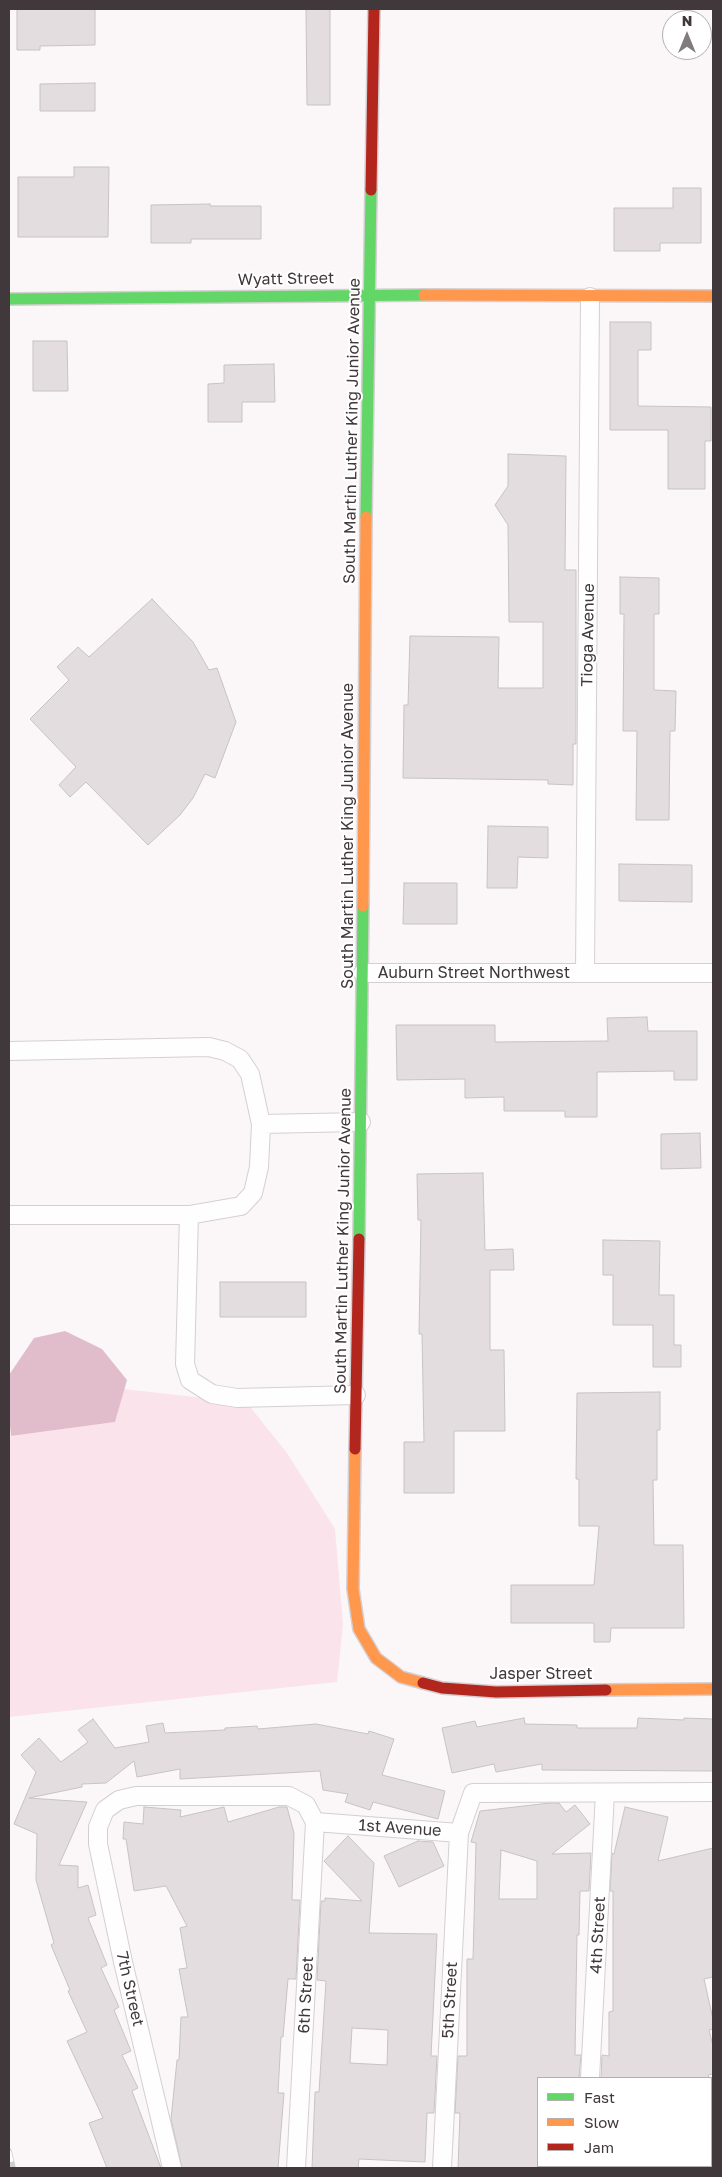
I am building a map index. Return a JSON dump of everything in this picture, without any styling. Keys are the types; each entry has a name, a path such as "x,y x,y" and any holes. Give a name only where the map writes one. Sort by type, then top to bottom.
{"street":[{"name":"South Martin Luther King Junior Avenue","path":"374,9 365,592 363,973 353,1590 359,1629 376,1658"},
{"name":"Wyatt Street","path":"9,299 371,295 713,296"},
{"name":"Tioga Avenue","path":"585,972 590,297"},
{"name":"Auburn Street Northwest","path":"363,973 713,973"},
{"path":"9,1051 209,1047 225,1051 240,1059 250,1074 261,1124 259,1167 253,1193 240,1206 189,1215 9,1215"},
{"path":"261,1124 361,1122"},
{"path":"189,1215 185,1364 190,1380 212,1394 237,1398 356,1395"},
{"name":"Jasper Street","path":"376,1658 401,1677 442,1688 496,1692 713,1689"},
{"name":"1st Avenue","path":"315,1822 458,1833 473,1794 713,1792"},
{"name":"4th Street","path":"590,2077 605,1793"},
{"name":"7th Street","path":"172,2168 123,1962 98,1844 98,1827 105,1810 119,1800 136,1796 289,1796 306,1805 315,1822"},
{"name":"6th Street","path":"296,2168 315,1822"},
{"name":"5th Street","path":"442,2168 458,1833"}],"shaded area":[{"path":"65,1331 102,1349 127,1380 115,1422 11,1436 9,1375 34,1338"},
{"path":"124,1389 247,1403 287,1453 335,1529 343,1625 337,1682 9,1717 9,1438 11,1436 115,1422"}],"building":[{"path":"17,9 95,9 95,45 40,46 40,50 17,50"},
{"path":"306,9 330,9 330,105 307,105"},
{"path":"95,83 95,111 40,111 40,84"},
{"path":"74,167 109,167 108,237 18,237 18,177 74,177"},
{"path":"673,188 701,188 701,243 660,243 660,251 614,251 614,208 673,208"},
{"path":"210,204 210,206 261,206 261,239 191,239 191,243 151,243 151,205"},
{"path":"610,322 651,322 651,350 638,350 638,406 711,407 711,441 705,441 705,489 668,489 668,430 610,430"},
{"path":"33,341 67,341 68,391 33,391"},
{"path":"274,364 275,402 242,402 242,422 208,422 208,384 224,383 224,365"},
{"path":"508,454 566,456 565,570 576,570 576,744 573,744 573,785 548,784 548,780 403,778 404,705 408,705 410,636 499,637 498,688 543,688 543,622 509,622 508,525 495,505 508,486"},
{"path":"620,577 659,578 659,614 654,614 654,690 676,691 675,731 670,731 669,820 636,820 637,731 623,731 624,614 620,614"},
{"path":"152,599 193,642 209,670 217,668 236,722 215,778 205,774 193,798 180,815 148,845 86,782 70,797 59,785 76,767 30,719 69,680 57,667 78,647 89,657"},
{"path":"488,826 548,827 548,858 518,857 517,888 487,888"},
{"path":"619,864 692,865 692,902 619,901"},
{"path":"404,883 457,883 457,924 403,924"},
{"path":"647,1017 648,1031 697,1031 697,1080 674,1080 674,1071 597,1072 597,1117 565,1117 565,1111 504,1111 504,1097 465,1098 465,1079 397,1080 396,1025 495,1025 495,1042 608,1041 607,1018"},
{"path":"700,1133 701,1168 661,1169 661,1134"},
{"path":"483,1173 485,1250 513,1249 514,1270 490,1270 490,1350 504,1350 505,1431 454,1431 454,1493 404,1493 404,1442 424,1442 422,1334 419,1334 421,1220 418,1220 417,1174"},
{"path":"603,1240 660,1241 659,1295 674,1295 674,1345 681,1345 681,1367 653,1367 653,1325 613,1325 613,1275 603,1275"},
{"path":"220,1282 306,1282 306,1317 220,1317"},
{"path":"660,1392 660,1430 657,1430 657,1480 653,1480 654,1545 683,1545 684,1628 611,1628 610,1642 594,1642 594,1623 511,1623 511,1585 594,1585 599,1526 579,1526 579,1479 576,1479 577,1393"},
{"path":"524,1718 525,1724 577,1725 577,1728 637,1728 638,1718 713,1719 713,1771 542,1770 542,1764 496,1772 494,1764 452,1773 442,1728 475,1721 477,1727"},
{"path":"93,1719 115,1748 149,1742 146,1726 163,1723 165,1733 225,1730 225,1728 257,1726 258,1729 316,1724 368,1734 369,1731 394,1739 382,1775 445,1791 438,1819 373,1802 370,1810 345,1802 348,1794 323,1790 320,1771 180,1779 180,1769 137,1777 134,1761 106,1783 82,1784 82,1787 29,1798 87,1802 59,1865 78,1866 78,1888 88,1885 96,1915 88,1918 107,1965 101,1968 119,2007 114,2010 131,2051 122,2055 138,2088 132,2091 161,2168 107,2168 89,2123 103,2118 67,2041 87,2032 68,1991 70,1990 51,1945 54,1943 36,1880 37,1834 14,1824 36,1772 21,1755 39,1738 61,1762 88,1742 78,1730"},
{"path":"559,1803 566,1812 575,1805 590,1824 552,1854 591,1853 589,1891 580,1891 579,1935 577,1935 575,2055 581,2055 579,2077 537,2077 538,2168 458,2168 460,2113 455,2113 458,2056 467,2056 467,1959 473,1959 476,1843 471,1842 480,1811","holes":["501,1850 537,1861 537,1899 499,1899"]},
{"path":"144,1807 181,1810 180,1817 224,1807 228,1822 279,1807 287,1807 294,1833 292,1900 300,1900 296,1979 288,1979 283,2037 281,2037 278,2093 284,2093 278,2168 182,2168 171,2119 177,2060 179,2060 181,2017 188,2017 179,1969 187,1968 180,1928 187,1926 166,1886 134,1891 126,1839 123,1839 124,1822 143,1824"},
{"path":"625,1807 668,1817 658,1861 713,1848 713,1977 704,1979 713,2019 713,2029 709,2030 713,2046 713,2074 708,2075 709,2077 601,2077 602,2055 609,2056 609,2012 613,2011 613,1891 610,1891 612,1853 614,1854"},
{"path":"348,1836 374,1863 369,1933 437,1934 431,2056 437,2056 434,2113 427,2113 425,2162 359,2159 358,2168 312,2168 315,2092 319,2092 326,1981 317,1980 321,1901 325,1901 325,1898 362,1901 324,1861","holes":["352,2028 388,2030 387,2065 350,2063"]},
{"path":"418,1841 433,1842 444,1866 399,1887 384,1856"}],"railway":[{"path":"9,2151 13,2168"}],"traffic: fast":[{"path":"366,517 371,190"},
{"path":"9,299 424,295"},
{"path":"359,1239 363,906"}],"traffic: slow":[{"path":"424,295 713,296"},
{"path":"363,906 366,517"},
{"path":"355,1449 353,1589 359,1629 376,1658 401,1677 423,1683"},
{"path":"606,1690 713,1689"}],"traffic: jam":[{"path":"371,190 374,9"},
{"path":"355,1449 359,1239"},
{"path":"423,1683 442,1688 496,1692 606,1690"}]}
